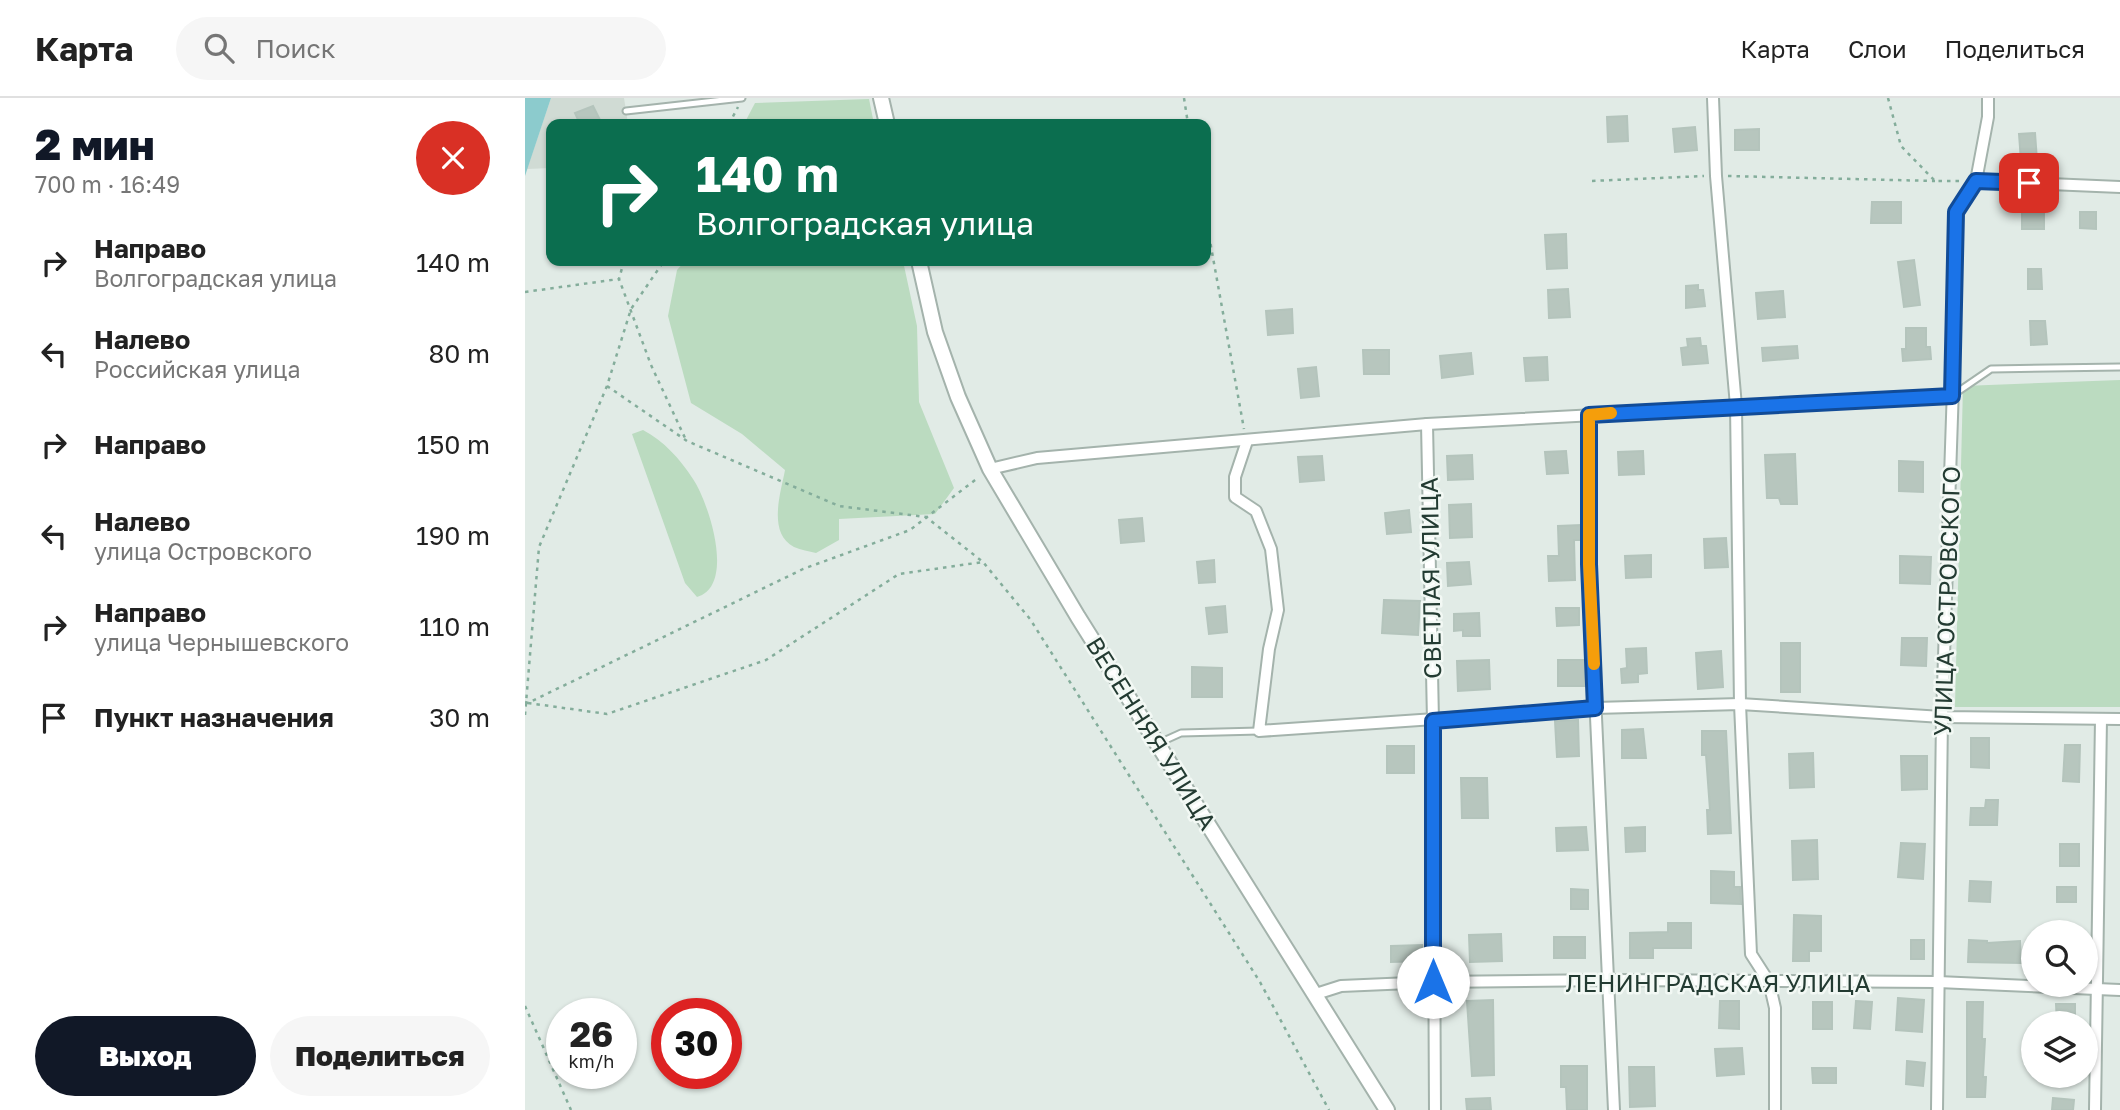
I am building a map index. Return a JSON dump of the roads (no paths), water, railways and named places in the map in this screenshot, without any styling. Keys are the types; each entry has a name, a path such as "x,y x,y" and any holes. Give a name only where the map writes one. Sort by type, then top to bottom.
{"street":[{"path":"881,98 886,119"},
{"path":"1713,98 1716,176 1736,406 1740,704 1751,954 1769,982 1775,1008 1775,1110"},
{"name":"УЛИЦА ОСТРОВСКОГО","path":"1937,1110 1942,717 1956,212 1976,181 1988,117 1988,98"},
{"path":"1976,181 2120,187"},
{"name":"ВЕСЕННЯЯ УЛИЦА","path":"920,266 935,332 953,384 991,469 1078,617 1387,1110"},
{"path":"991,469 1037,458 1427,424 1952,396"},
{"path":"1589,415 1589,564 1614,1110"},
{"name":"СВЕТЛАЯ УЛИЦА","path":"1427,424 1433,721 1435,1110"},
{"path":"1247,441 1235,477 1235,497 1256,511 1271,548 1278,610 1269,649 1259,732 1595,708 1740,704 1942,717 2120,719"},
{"path":"2098,989 2101,719"},
{"name":"ЛЕНИНГРАДСКАЯ УЛИЦА","path":"1316,994 1341,986 1433,982 1938,982 2021,986"},
{"name":"ЛЕНИНГРАДСКАЯ УЛИЦА","path":"2098,989 2120,990"},
{"path":"2095,1110 2098,997"}],"lane":[{"path":"626,111 743,98"},
{"path":"1952,396 1991,369 2120,367"},
{"path":"1158,743 1181,733 1259,732"}],"water":[{"path":"525,98 551,98 525,176"}]}
